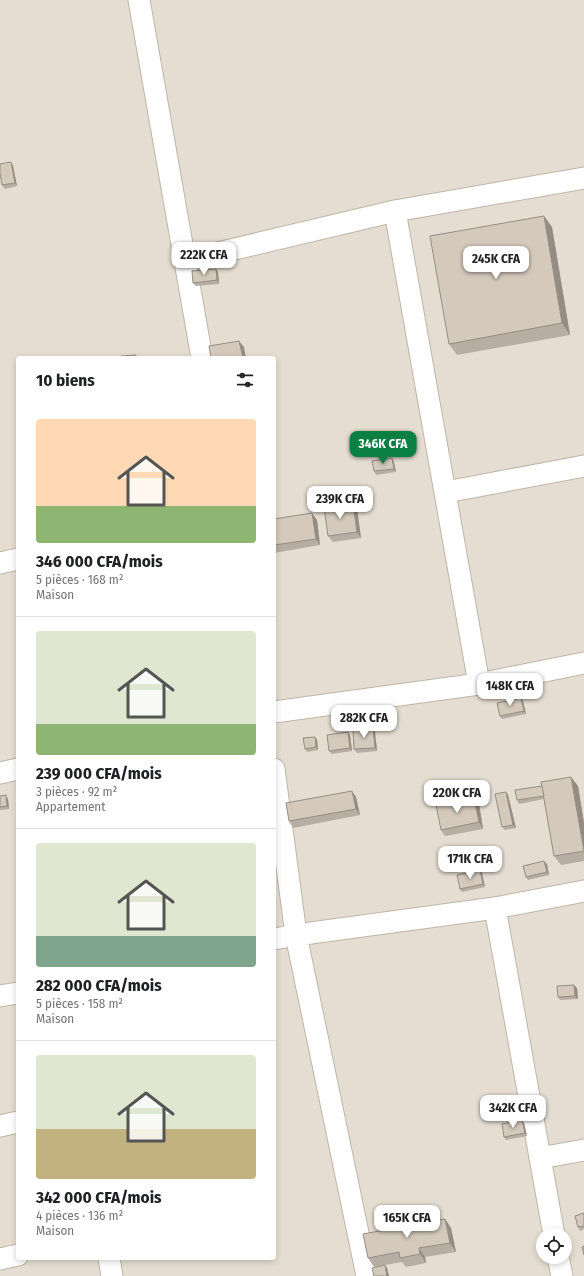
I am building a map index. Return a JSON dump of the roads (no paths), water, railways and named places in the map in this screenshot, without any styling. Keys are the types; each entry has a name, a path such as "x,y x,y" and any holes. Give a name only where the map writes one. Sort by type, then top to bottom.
{"street":[{"path":"139,0 202,356"},
{"path":"184,261 395,212 584,178"},
{"path":"395,212 479,684"},
{"path":"446,492 584,466"},
{"path":"0,562 16,558"},
{"path":"276,712 479,684 584,663"},
{"path":"0,773 16,769"},
{"path":"276,784 296,935 367,1276"},
{"path":"276,940 296,935 495,908 584,891"},
{"path":"495,908 553,1228"},
{"path":"0,996 16,992"},
{"path":"0,1126 16,1122"},
{"path":"540,1158 584,1150"},
{"path":"0,1259 16,1255"},
{"path":"109,1260 112,1276"},
{"path":"559,1264 562,1276"}]}
